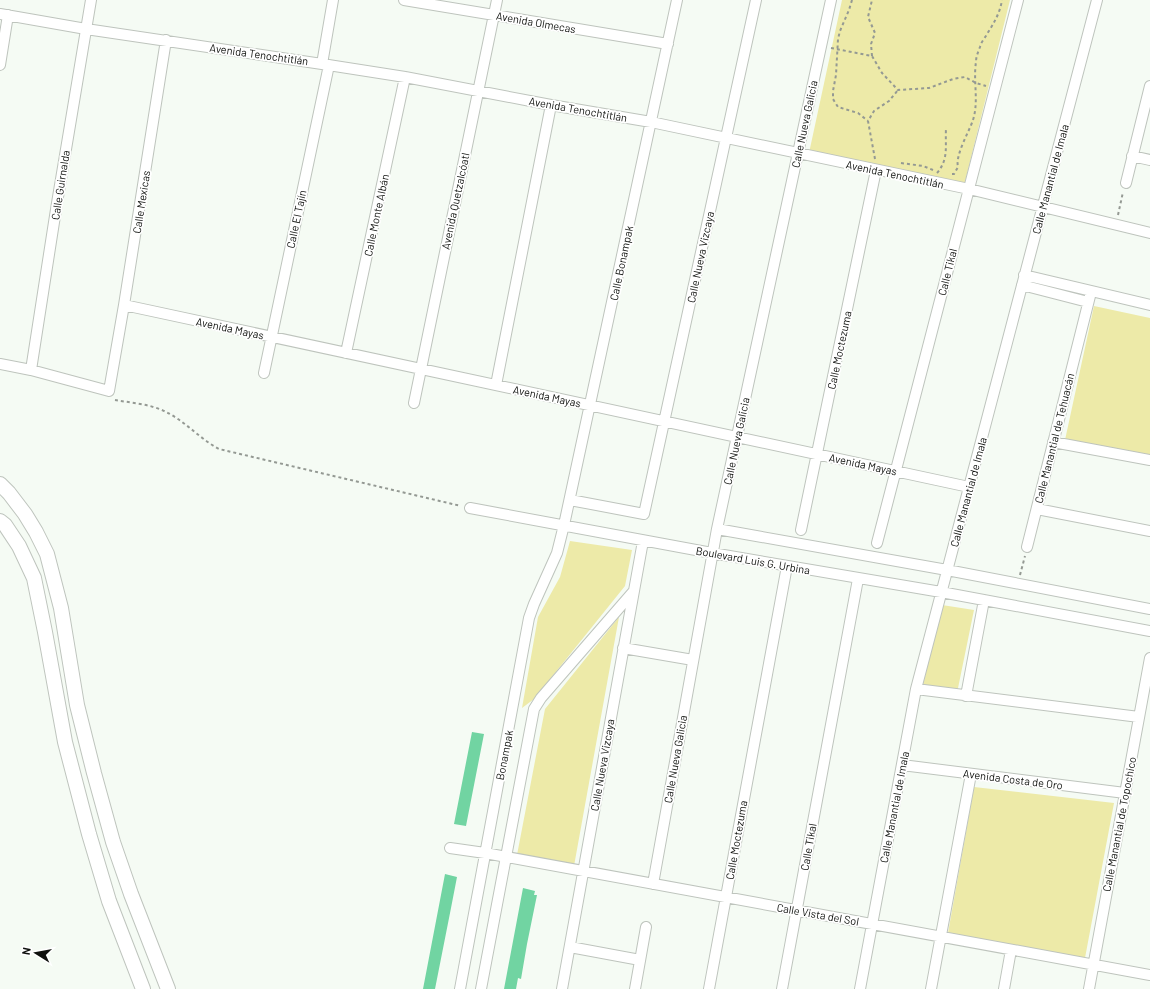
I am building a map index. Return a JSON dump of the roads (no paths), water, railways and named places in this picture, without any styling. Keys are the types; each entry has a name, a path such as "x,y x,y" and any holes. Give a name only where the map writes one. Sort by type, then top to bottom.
{"street":[{"name":"Calle Guirnalda","path":"31,370 91,0"},
{"name":"Calle El Tajín","path":"264,373 325,64 333,0"},
{"name":"Avenida Olmecas","path":"404,0 668,44"},
{"name":"Avenida Quetzalcóatl","path":"414,403 497,0"},
{"name":"Calle Bonampak","path":"564,526 677,0"},
{"name":"Calle Nueva Vizcaya","path":"570,500 644,514 756,0"},
{"name":"Calle Tikal","path":"877,543 1018,0"},
{"name":"Calle Manantial de Imala","path":"860,989 916,689 1096,0"},
{"name":"Calle Nueva Galicia","path":"653,884 716,529 821,46 828,1"},
{"name":"Avenida Tenochtitlán","path":"4,15 86,29 405,77 551,105 652,122 969,189 1150,233"},
{"path":"0,65 4,15"},
{"name":"Calle Mexicas","path":"31,370 110,391 166,40"},
{"name":"Calle Monte Albán","path":"346,353 405,77"},
{"path":"1126,183 1150,86"},
{"path":"496,385 551,105"},
{"path":"1132,156 1150,160"},
{"name":"Calle Moctezuma","path":"801,530 876,170"},
{"path":"1023,280 1089,296 1150,305"},
{"name":"Calle Manantial de Tehuacán","path":"1027,547 1089,296"},
{"name":"Avenida Mayas","path":"124,305 969,487"},
{"path":"0,364 31,370"},
{"path":"1053,442 1150,460"},
{"path":"0,484 25,514 47,554 62,608 77,705 94,773 131,894 168,989"},
{"name":"Boulevard Luis G. Urbina","path":"470,508 712,553 941,592 1150,631"},
{"path":"1037,509 1150,531"},
{"path":"0,521 5,525 19,546 34,578 65,742 89,834 109,901 144,989"},
{"name":"Bonampak","path":"460,989 529,618 557,553 564,526"},
{"path":"716,529 1150,608"},
{"name":"Calle Nueva Vizcaya","path":"562,989 643,540"},
{"name":"Calle Moctezuma","path":"709,989 787,566"},
{"name":"Calle Tikal","path":"782,989 858,578"},
{"name":"Bonampak","path":"481,989 534,709 541,698 634,591"},
{"path":"966,696 984,600"},
{"path":"624,648 693,660"},
{"name":"Calle Manantial de Topochico","path":"1089,989 1150,658"},
{"path":"916,689 1139,717"},
{"name":"Avenida Costa de Oro","path":"902,765 1125,793"},
{"path":"931,989 971,774"},
{"name":"Calle Vista del Sol","path":"450,848 1150,975"},
{"path":"635,989 646,927"},
{"path":"570,947 640,960"},
{"path":"1004,989 1012,950"}]}
